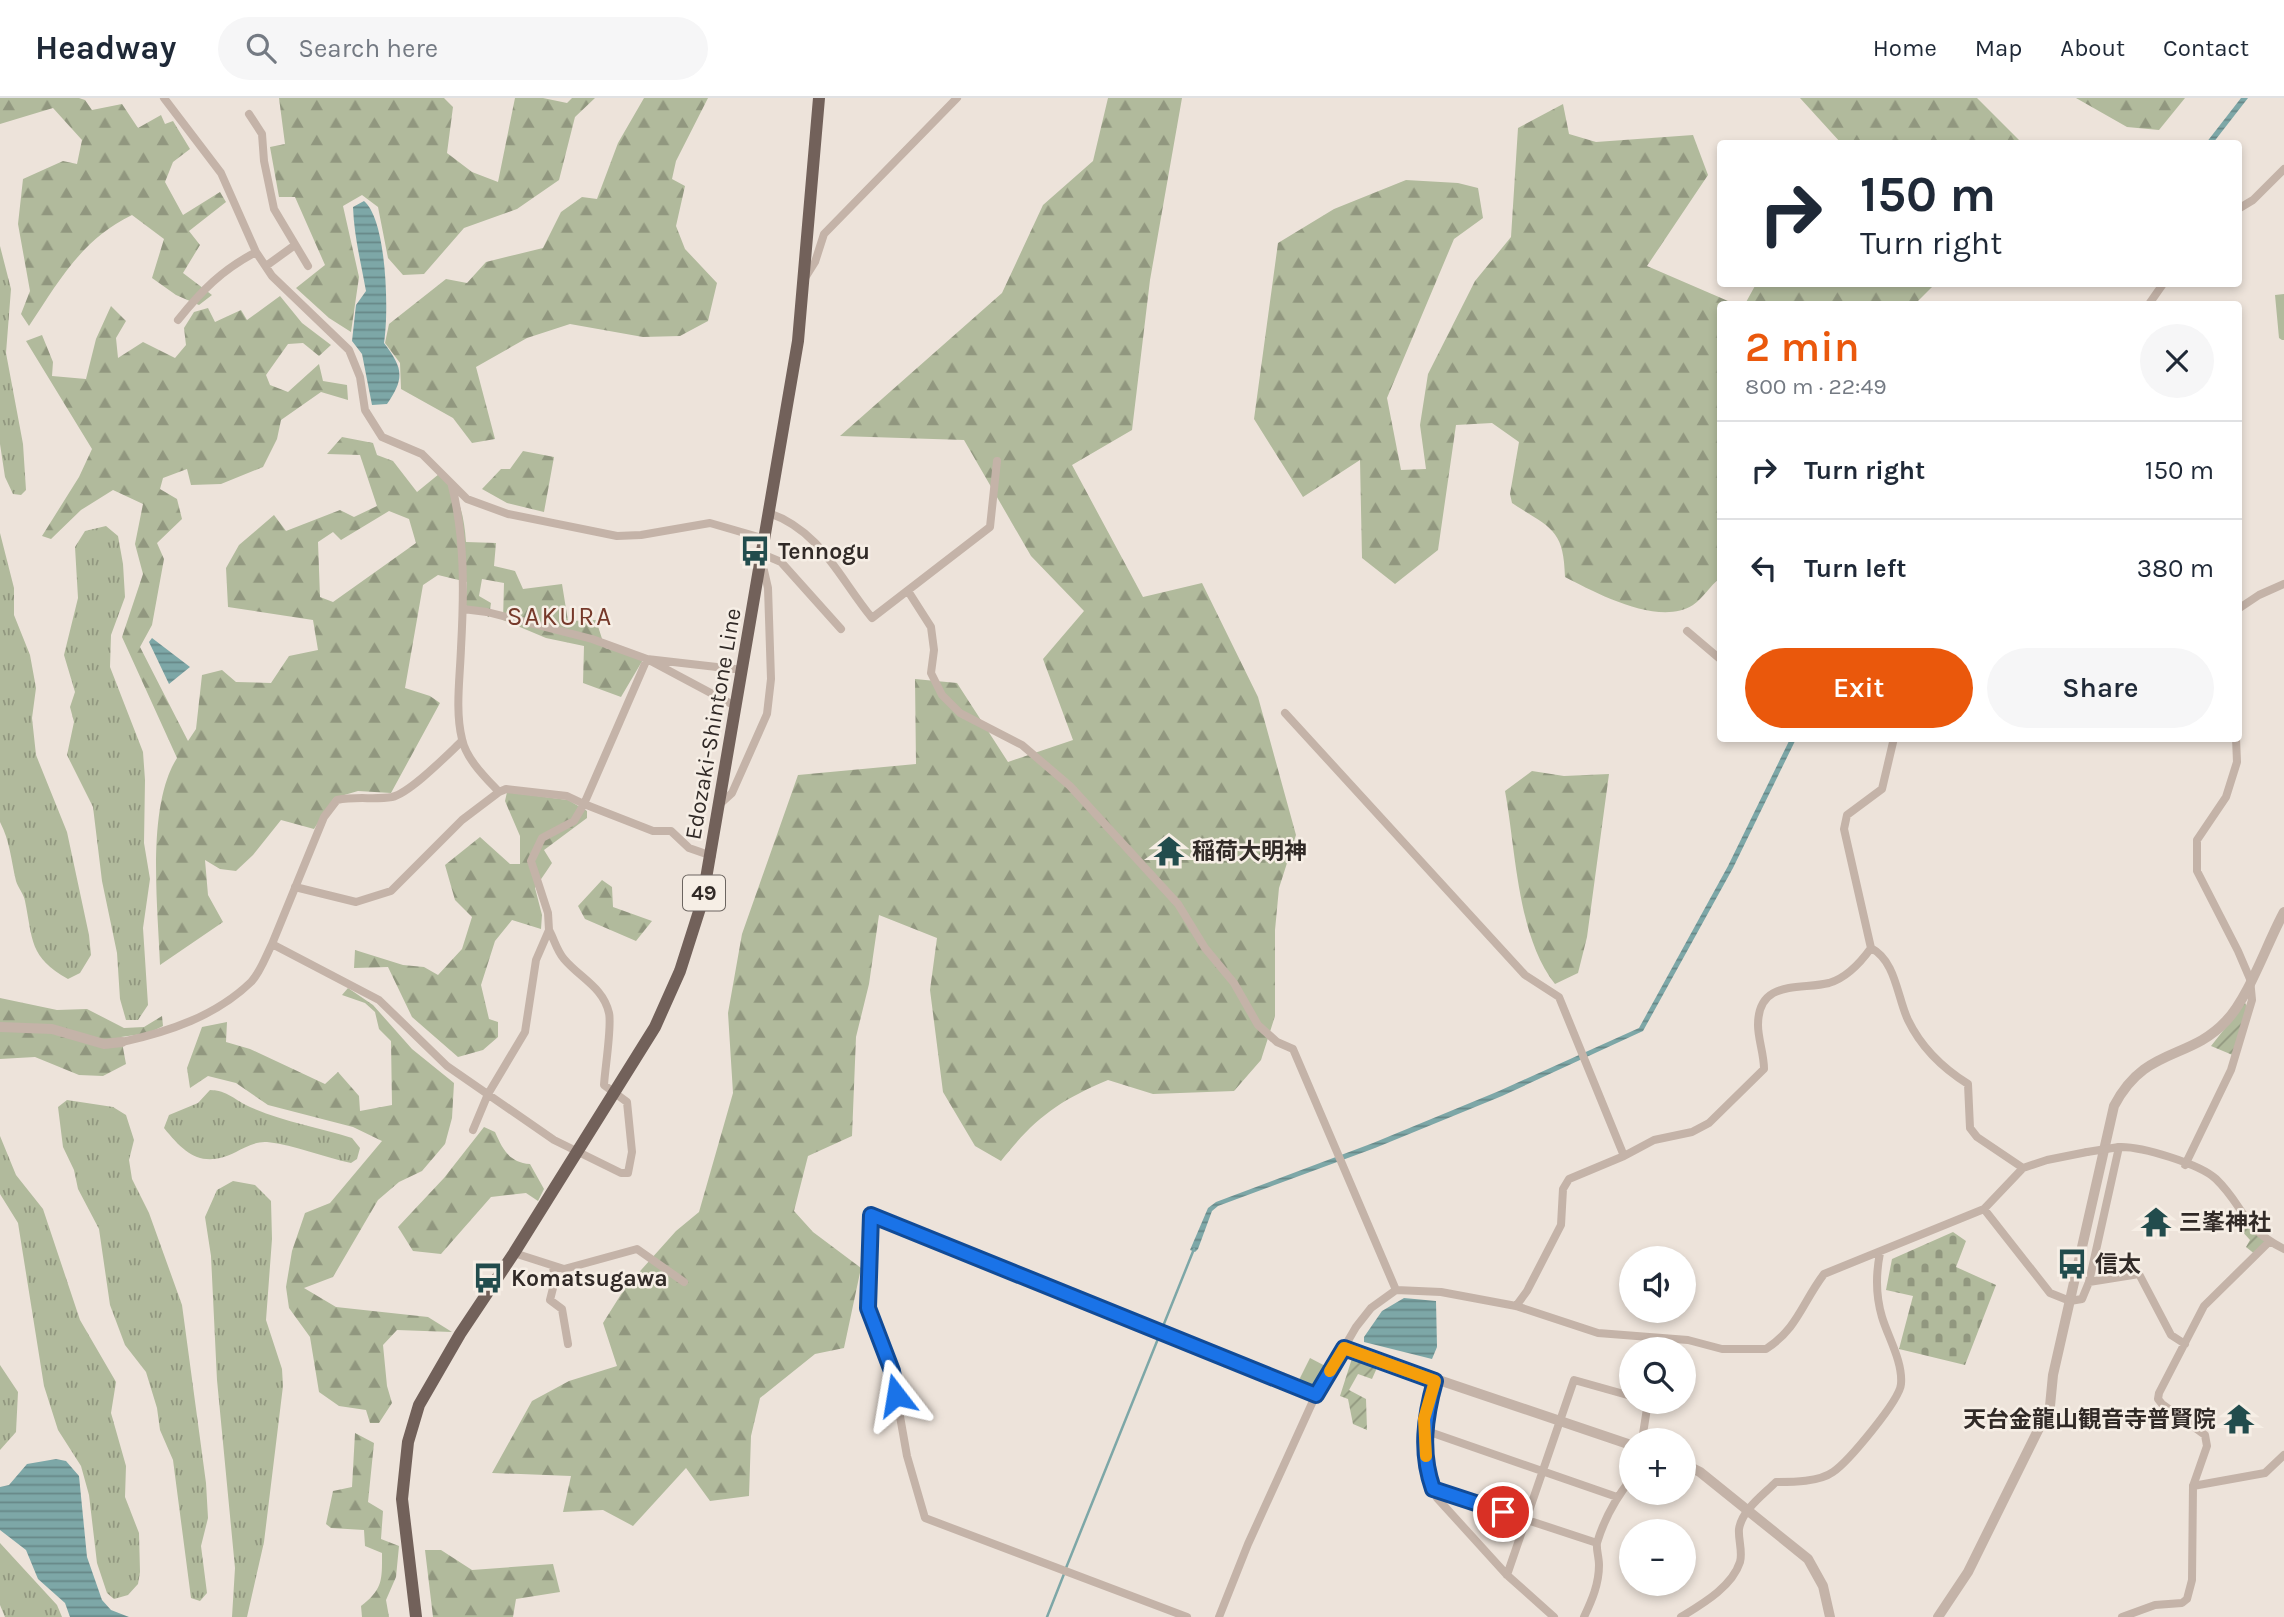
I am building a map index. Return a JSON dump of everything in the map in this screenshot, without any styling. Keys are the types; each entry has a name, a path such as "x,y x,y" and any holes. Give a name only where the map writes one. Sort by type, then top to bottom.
{"main road":[{"name":"Edozaki-Shintone Line","path":"416,1617 402,1499 408,1442 419,1405 438,1369 514,1253 668,1000 691,937 712,856 798,341 819,98"}],"street":[{"path":"164,98 220,173 256,253 349,350 360,377 365,410 382,437 422,454 467,499 508,514 597,534 641,535 710,523 765,539"},
{"path":"805,278 816,262 824,234 957,98"},
{"path":"249,114 262,134 264,161 274,209 308,266"},
{"path":"2242,207 2253,200 2284,169"},
{"path":"266,266 295,245"},
{"path":"178,320 205,286 227,267 256,253"},
{"path":"769,513 793,522 811,536 872,618 990,527 997,461"},
{"path":"452,486 458,510 463,609 459,691 462,741 480,771 499,792"},
{"path":"721,803 732,793 767,714 771,679 768,588 762,557 781,562 841,629"},
{"path":"2242,606 2284,584"},
{"path":"908,591 931,627 934,650 931,673 942,695 960,713 1022,745 1070,786 1178,904 1205,948 1234,983 1258,1025 1277,1042 1293,1049 1396,1290"},
{"path":"463,609 487,612 593,639 647,659 737,707"},
{"path":"1687,631 1717,656"},
{"path":"647,659 743,670"},
{"path":"272,944 379,1000 447,1066 554,1140 621,1173 628,1173 632,1152 631,1124 626,1102 604,1085 610,1016 603,998 593,984 576,974 561,956 549,930 548,913 531,861 542,838 575,821 647,659"},
{"path":"1285,713 1525,975 1559,997 1624,1156"},
{"path":"0,1027 52,1029 104,1044 152,1036 209,1013 252,981 272,944 324,817 337,800 359,796 394,797 432,770 462,741"},
{"path":"1893,742 1882,789 1847,815 1844,829 1871,948 1879,953 1890,968 1908,1019 1920,1041 1952,1074 1968,1084 1970,1128 1977,1137 2023,1168"},
{"path":"2185,1165 2231,1070 2252,1000 2250,979 2197,871 2197,840 2226,797 2237,762 2236,742"},
{"path":"295,887 356,902 391,891 462,820 506,789 566,796 653,831 671,831 689,848 712,856"},
{"path":"1938,1617 1956,1595 2050,1406 2108,1126 2123,1090 2147,1066 2215,1031 2238,1004 2284,912"},
{"path":"473,1130 488,1094 525,1032 536,960 549,930"},
{"path":"1516,1306 1527,1291 1561,1225 1563,1189 1569,1179 1654,1140 1692,1132 1709,1123 1764,1069 1758,1024 1763,1003 1776,991 1788,987 1830,983 1861,961 1871,948"},
{"path":"1696,1342 1722,1349 1766,1349 1795,1326 1824,1274 1984,1209 2023,1168 2087,1152 2134,1146 2216,1179 2245,1221 2284,1249"},
{"path":"1984,1209 2042,1285 2059,1298 2070,1301 2081,1299 2089,1282 2119,1147"},
{"path":"1187,1617 924,1516 907,1456 892,1371 868,1308 871,1215 1316,1395"},
{"path":"2122,1617 2155,1605 2182,1604 2187,1599 2192,1580 2193,1486 2207,1446 2206,1435 2158,1399 2204,1306 2270,1241"},
{"path":"514,1253 564,1269 637,1249 684,1282"},
{"path":"1681,1617 1709,1600 1732,1576 1741,1560 1739,1527 1749,1509 1776,1482 1800,1481 1832,1474 1853,1454 1896,1399 1901,1383 1881,1314 1878,1291 1880,1253"},
{"path":"553,1267 555,1280 550,1300 562,1309 568,1344"},
{"path":"2089,1282 2139,1274 2171,1335 2185,1344"},
{"path":"1219,1617 1248,1545 1316,1395 1371,1308 1396,1290 1441,1292 1516,1306 1598,1333 1645,1337"},
{"path":"1344,1348 1619,1441"},
{"path":"1507,1575 1574,1380 1619,1393"},
{"path":"1435,1381 1424,1419 1427,1467 1433,1489 1451,1516 1507,1575 1554,1617"},
{"path":"1424,1430 1617,1497"},
{"path":"2193,1486 2265,1473 2284,1455"},
{"path":"1696,1470 1749,1509 1814,1567 1823,1586 1830,1617"},
{"path":"1433,1489 1597,1543"},
{"path":"1584,1617 1593,1602 1597,1543 1619,1494"}],"green space":[{"path":"0,98 79,98 85,100 92,110 122,104 138,128 161,115 165,124 173,121 190,149 173,162 165,182 183,215 220,192 226,202 189,231 200,245 183,273 212,295 199,305 176,295 152,278 164,239 132,215 114,225 85,249 61,278 29,326 21,314 30,291 18,224 23,179 63,161 77,164 82,140 53,108 0,124"},
{"path":"279,98 444,98 453,107 447,153 472,172 498,182 515,98 543,98 567,103 572,98 595,98 575,117 559,180 517,209 464,228 424,274 403,275 388,258 378,207 362,195 343,206 359,277 351,332 329,318 296,288 325,265 295,197 279,197 270,147 285,144"},
{"path":"644,98 708,98 676,161 672,179 685,186 676,226 685,249 717,283 708,321 680,336 643,337 570,324 527,338 476,367 495,439 472,443 453,418 401,389 400,363 385,343 389,324 446,279 467,283 486,262 543,248 561,212 582,197 597,199 618,143"},
{"path":"1108,98 1182,98 1150,280 1132,430 1072,465 1143,597 1202,583 1258,697 1296,835 1279,888 1275,930 1275,1016 1261,1060 1234,1091 1153,1094 1108,1080 1061,1104 1036,1122 1001,1161 975,1146 943,1092 930,990 937,938 879,915 869,984 856,1037 852,1136 808,1156 794,1211 813,1232 861,1268 844,1348 815,1354 760,1398 751,1436 749,1496 710,1501 686,1468 633,1526 603,1510 563,1512 571,1476 492,1473 532,1401 569,1381 617,1366 603,1323 625,1288 676,1231 699,1212 733,1093 728,1013 742,934 798,775 916,764 915,679 957,683 1008,762 1073,740 1043,659 1084,611 1031,556 964,440 840,436 1002,293 1043,205 1093,161"},
{"path":"1800,98 1977,98 2019,140 1838,140"},
{"path":"2076,98 2185,98 2159,130 2127,127"},
{"path":"1563,104 1569,134 1596,142 1693,135 1708,175 1647,266 1728,301 1717,301 1717,581 1697,602 1679,611 1646,610 1628,605 1565,577 1562,548 1558,539 1545,524 1512,503 1510,494 1519,442 1492,423 1456,425 1438,550 1395,584 1362,558 1360,460 1303,497 1254,419 1278,243 1334,209 1406,180 1458,183 1478,188 1483,218 1454,239 1387,398 1401,470 1426,469 1420,425 1428,374 1475,281 1511,237 1518,128"},
{"path":"0,246 11,289 6,353 23,444 26,490 21,495 13,494 5,477 0,444"},
{"path":"1754,287 1932,287 1918,301 1747,301"},
{"path":"2284,294 2282,340 2279,338 2275,295"},
{"path":"280,296 302,323 331,345 319,356 303,343 288,344 266,375 270,385 288,392 319,364 323,381 347,385 348,400 321,392 281,420 277,439 263,467 221,484 191,485 187,469 163,478 160,489 177,499 182,519 157,543 164,559 152,625 140,647 188,741 196,729 202,675 222,670 236,682 271,683 289,656 318,650 313,620 228,607 226,568 239,545 274,515 286,531 340,510 354,517 377,506 360,455 327,454 342,437 373,443 377,455 393,461 417,492 439,474 452,489 460,505 466,542 496,543 494,566 515,571 523,589 562,584 568,621 596,620 605,648 644,658 621,697 583,683 584,646 546,638 503,620 504,583 482,579 479,596 491,603 489,617 465,605 467,582 438,575 423,585 405,688 430,696 440,703 391,793 358,791 334,798 314,829 281,820 253,855 236,871 220,869 205,860 208,895 223,922 160,965 156,887 157,830 167,779 177,758 122,637 143,574 135,544 143,504 113,490 81,510 51,539 42,536 79,477 92,449 26,341 42,335 53,362 52,376 86,379 96,339 111,306 126,321 116,338 118,358 143,342 175,358 186,345 184,328 194,312 208,308 215,322 241,310 247,320","holes":["389,511 409,519 416,543 333,602 320,597 318,542 333,532 341,540"]},
{"path":"523,451 554,457 544,512 507,503 482,489 501,469 510,469"},
{"path":"106,526 118,536 125,597 111,635 110,667 143,752 145,780 144,843 150,879 143,928 148,1005 138,1020 126,1020 120,999 117,953 102,881 93,807 67,755 74,722 70,707 75,692 64,655 78,598 75,547 85,531"},
{"path":"0,533 14,588 14,615 30,655 36,688 32,718 36,755 67,832 89,935 91,955 80,973 68,979 46,963 35,946 24,898 16,881 8,843 0,822"},
{"path":"1532,771 1564,776 1609,774 1587,937 1578,973 1555,984 1542,964 1525,917 1505,791"},
{"path":"507,792 568,800 587,811 587,818 544,850 552,863 535,888 542,915 541,929 512,920 495,941 481,985 489,1019 498,1022 498,1037 483,1050 458,1057 412,1017 388,967 354,968 355,950 403,965 424,967 438,975 462,949 472,917 455,900 445,865 480,837 510,864 520,864 520,836 505,801"},
{"path":"602,880 612,887 613,907 652,921 636,941 585,919 578,906"},
{"path":"348,988 373,1005 412,1049 454,1083 452,1118 445,1144 422,1171 399,1182 378,1200 333,1277 304,1288 336,1307 428,1317 452,1332 397,1330 383,1345 387,1386 392,1403 379,1423 370,1423 366,1410 339,1406 319,1392 310,1337 289,1308 286,1287 292,1251 305,1213 330,1203 382,1141 353,1127 268,1105 236,1083 208,1076 190,1088 187,1068 202,1027 227,1022 226,1042 250,1049 325,1084 338,1072 359,1096 360,1111 392,1105 391,1041 379,1029 375,1012 365,1003 342,995"},
{"path":"0,998 57,1010 87,1009 124,1028 144,1027 162,1016 163,1026 149,1033 121,1037 126,1064 103,1076 79,1075 35,1057 0,1059"},
{"path":"2245,1003 2249,1009 2235,1056 2211,1046"},
{"path":"210,1090 226,1094 275,1117 352,1138 360,1148 357,1159 351,1163 267,1142 255,1143 224,1157 204,1159 195,1156 179,1145 164,1128 169,1115 198,1103"},
{"path":"67,1100 113,1107 126,1115 134,1140 129,1160 132,1179 149,1213 182,1305 206,1483 208,1518 201,1546 207,1593 200,1601 191,1598 173,1460 160,1430 157,1408 146,1372 125,1345 110,1305 99,1229 78,1189 74,1170 63,1147 58,1107"},
{"path":"484,1127 495,1132 504,1150 512,1158 530,1164 544,1189 538,1201 526,1193 491,1197 441,1254 413,1251 398,1227 444,1178"},
{"path":"0,1136 16,1175 43,1209 80,1320 116,1382 111,1413 126,1466 125,1497 139,1533 140,1572 138,1584 128,1595 114,1599 107,1593 97,1563 89,1495 81,1466 58,1430 44,1386 18,1223 0,1194"},
{"path":"233,1181 255,1185 271,1201 272,1239 266,1320 282,1369 283,1386 264,1542 247,1617 232,1617 235,1568 217,1380 211,1256 205,1217 217,1190"},
{"path":"2239,1212 2270,1241 2256,1255 2246,1247 2250,1240 2231,1219"},
{"path":"1953,1232 1966,1241 1956,1267 1996,1285 1965,1365 1899,1349 1913,1296 1886,1290 1892,1259"},
{"path":"1354,1352 1380,1361 1372,1379 1358,1374 1349,1390 1366,1399 1367,1430 1353,1424 1348,1399 1340,1396"},
{"path":"1310,1358 1331,1369 1316,1395 1296,1386"},
{"path":"0,1365 18,1392 16,1432 0,1450"},
{"path":"355,1433 374,1443 368,1502 383,1511 381,1539 399,1546 396,1577 386,1600 389,1617 362,1617 361,1606 374,1594 380,1583 382,1553 365,1546 364,1530 331,1528 326,1524 333,1491 352,1487"},
{"path":"0,1543 57,1605 62,1617 5,1617 0,1605"},
{"path":"425,1550 441,1550 472,1570 553,1564 560,1592 516,1599 513,1617 433,1617"}],"water":[{"path":"2241,98 2248,98 2215,140 2208,140"},
{"path":"364,201 372,211 382,246 386,290 384,343 395,359 399,373 397,387 387,404 372,405 362,354 352,341 356,305 366,291 353,207"},
{"path":"152,638 190,667 169,684 149,642"},
{"path":"1789,742 1795,742 1733,868 1643,1031 1502,1096 1375,1148 1218,1206 1212,1211 1198,1249 1195,1252 1190,1250 1208,1208 1216,1202 1373,1143 1499,1091 1639,1028 1728,866"},
{"path":"1404,1298 1436,1301 1437,1347 1432,1359 1364,1342 1364,1337 1382,1311"},
{"path":"56,1459 66,1461 79,1476 87,1557 102,1600 111,1610 129,1617 70,1617 65,1603 38,1579 26,1550 0,1530 0,1487 9,1485 27,1464"}],"waterway":[{"path":"1066,1568 1194,1249"},
{"path":"1047,1617 1064,1574"}],"slow traffic":[{"path":"1330,1371 1344,1348 1435,1381 1424,1419 1426,1456"}],"place":[{"name":"Tennogu","path":"755,551"},
{"name":"稲荷大明神","path":"1169,851"},
{"name":"三峯神社","path":"2156,1222"},
{"name":"信太","path":"2072,1264"},
{"name":"Komatsugawa","path":"488,1278"},
{"name":"天台金龍山観音寺普賢院","path":"2239,1419"}],"district":[{"name":"SAKURA","path":"560,616"}],"route":[{"path":"896,1395 892,1371 868,1308 871,1215 1316,1395 1344,1348 1435,1381 1424,1419 1427,1467 1433,1489 1503,1512"}]}
